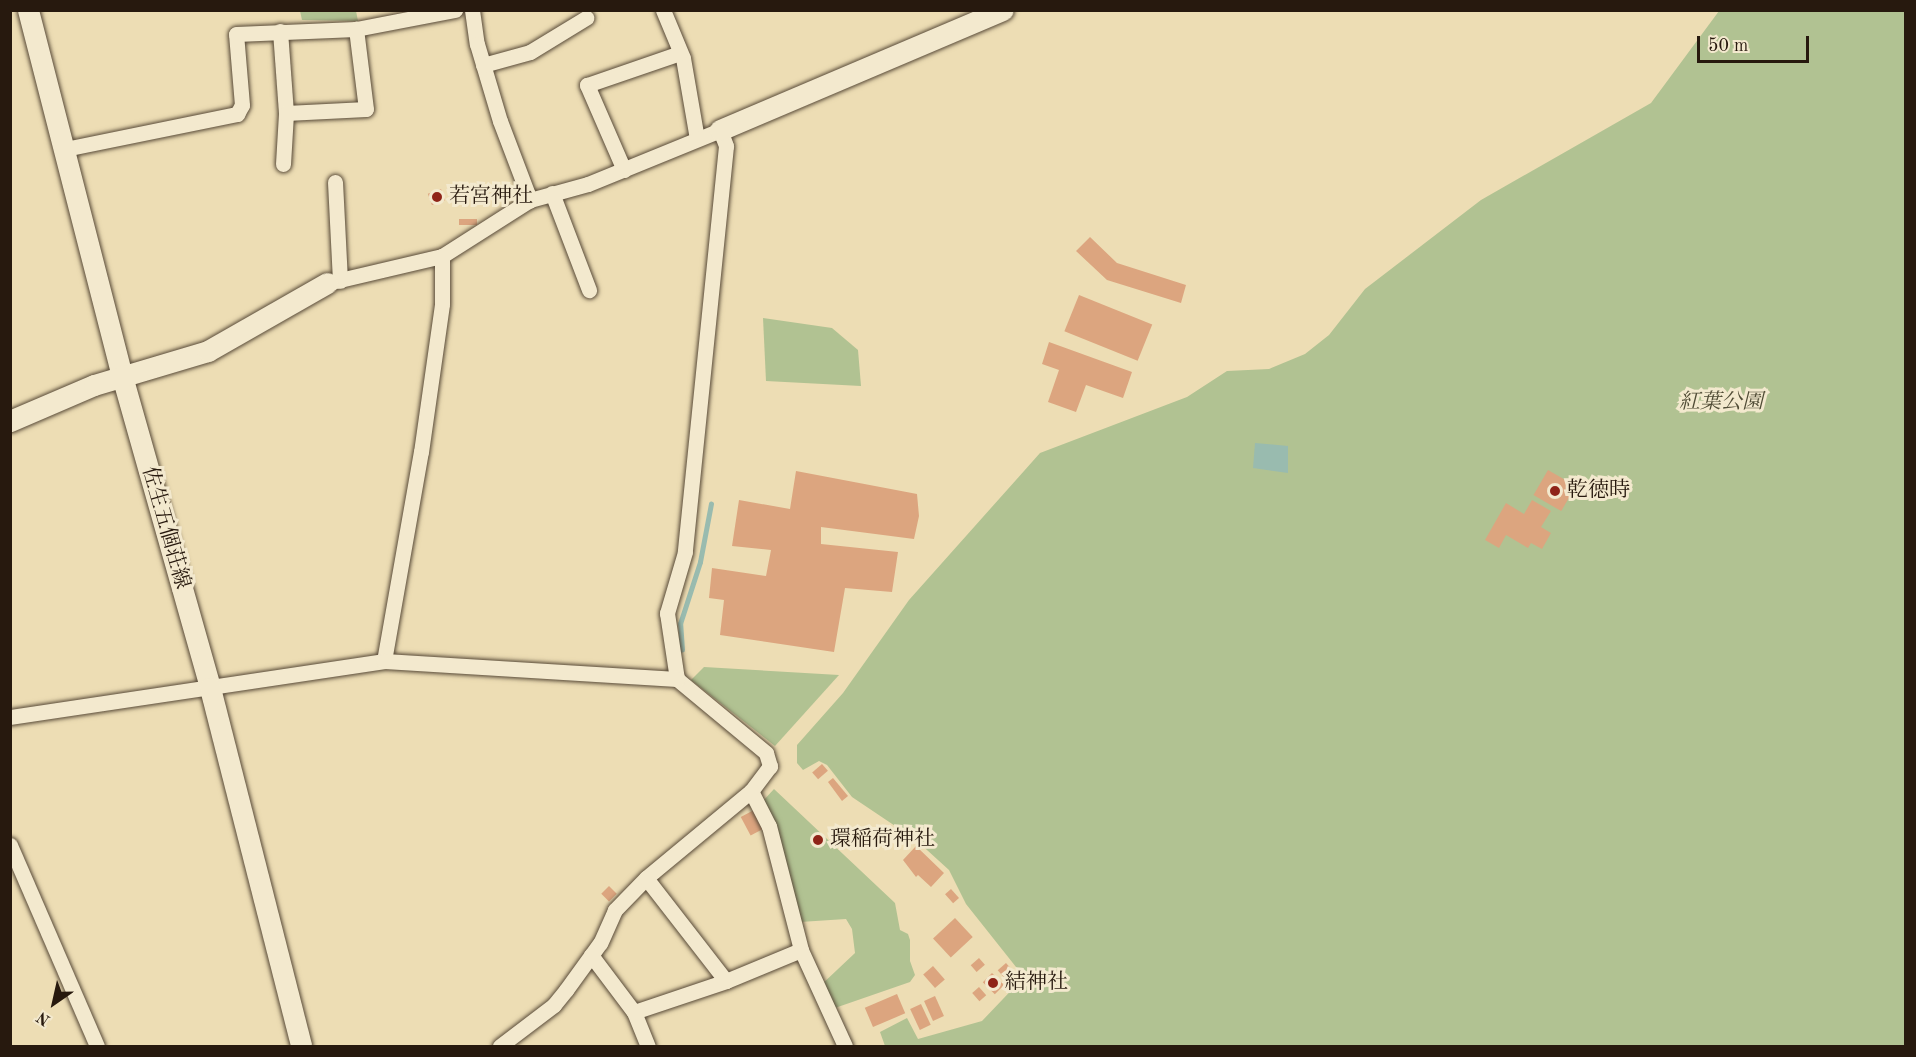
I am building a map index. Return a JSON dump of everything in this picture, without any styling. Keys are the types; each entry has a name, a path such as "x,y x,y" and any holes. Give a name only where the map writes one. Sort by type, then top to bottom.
{"main road":[{"name":"佐生五個荘線","path":"28,10 122,376 210,688 301,1047"},
{"path":"720,129 1003,10"},
{"path":"10,422 122,376 208,351 334,282"}],"street":[{"path":"65,149 237,114 242,105 236,34 280,30 356,29 455,10"},
{"path":"472,10 483,65 530,200"},
{"path":"663,10 680,53 697,139"},
{"path":"483,65 530,52 586,18"},
{"path":"286,113 366,110 356,29"},
{"path":"280,30 286,113 283,164"},
{"path":"624,170 587,85 680,53"},
{"path":"335,182 334,282 442,256 530,200 588,184 720,129 726,146 686,552 667,613 677,679"},
{"path":"552,193 589,290"},
{"path":"384,661 421,452 442,304 442,256"},
{"path":"10,717 384,661 677,679 766,753 770,766 751,791 646,878 615,910 591,955 554,1005 500,1047"},
{"path":"751,791 770,826 801,950 845,1047"},
{"path":"10,844 97,1047"},
{"path":"646,878 726,981"},
{"path":"634,1012 726,981 801,950"},
{"path":"591,955 634,1012 648,1047"}],"green space":[{"path":"300,11 356,11 358,21 302,20"},
{"name":"紅葉公園","path":"1719,11 1905,11 1905,1046 885,1046 880,1032 907,1018 918,1039 982,1021 1024,977 966,904 949,870 916,840 852,797 827,765 819,761 803,770 797,763 797,745 843,693 909,600 1040,453 1187,397 1227,371 1269,369 1305,354 1329,335 1365,289 1481,200 1651,103"},
{"path":"763,318 832,328 858,350 861,386 766,381"},
{"path":"704,667 839,675 775,746 691,680"},
{"path":"774,789 895,903 900,930 908,934 910,940 910,961 915,975 910,982 832,1009 820,986 855,953 852,929 846,919 800,922 762,802"}],"water":[{"path":"1255,443 1288,446 1288,473 1253,468"}],"building":[{"path":"462,182 468,196 457,200 451,187"},
{"name":"若宮神社","path":"441,189 445,200 432,205 428,194"},
{"path":"459,219 477,219 477,225 459,225"},
{"path":"1090,237 1117,263 1186,285 1181,303 1107,280 1076,251"},
{"path":"1079,295 1152,325 1138,361 1064,331"},
{"path":"1049,342 1132,372 1123,398 1086,385 1076,412 1048,402 1059,370 1042,364"},
{"name":"乾徳時","path":"1548,470 1576,486 1561,511 1534,495"},
{"path":"796,471 917,494 919,516 914,539 821,527 821,544 898,552 892,592 845,588 834,652 720,635 724,600 709,598 712,568 766,576 771,550 732,546 739,500 790,509"},
{"path":"1532,500 1551,511 1541,527 1551,533 1542,549 1531,543 1528,548 1506,535 1499,548 1485,540 1506,503 1524,514"},
{"path":"822,764 828,771 818,779 812,773"},
{"path":"833,778 848,796 842,801 828,782"},
{"path":"754,810 764,829 751,836 741,817"},
{"path":"916,846 944,873 931,887 918,875 916,877 903,860"},
{"path":"609,886 617,894 609,902 601,894"},
{"path":"951,889 959,898 953,903 945,894"},
{"path":"955,918 973,937 951,957 933,938"},
{"path":"979,958 985,965 977,972 971,965"},
{"path":"1006,963 1013,971 1005,979 998,970"},
{"path":"933,966 945,980 935,988 923,975"},
{"path":"992,973 1004,985 995,994 983,982"},
{"path":"979,987 986,995 979,1001 972,993"},
{"path":"897,994 905,1013 873,1027 865,1008"},
{"path":"935,996 944,1016 933,1021 924,1001"},
{"path":"921,1004 931,1025 920,1030 910,1009"}],"waterway":[{"path":"682,650 680,624 700,562 711,504"}],"place":[{"name":"若宮神社","path":"437,197"},
{"name":"乾徳時","path":"1555,491"},
{"name":"環稲荷神社","path":"818,840"},
{"name":"結神社","path":"993,983"}]}
